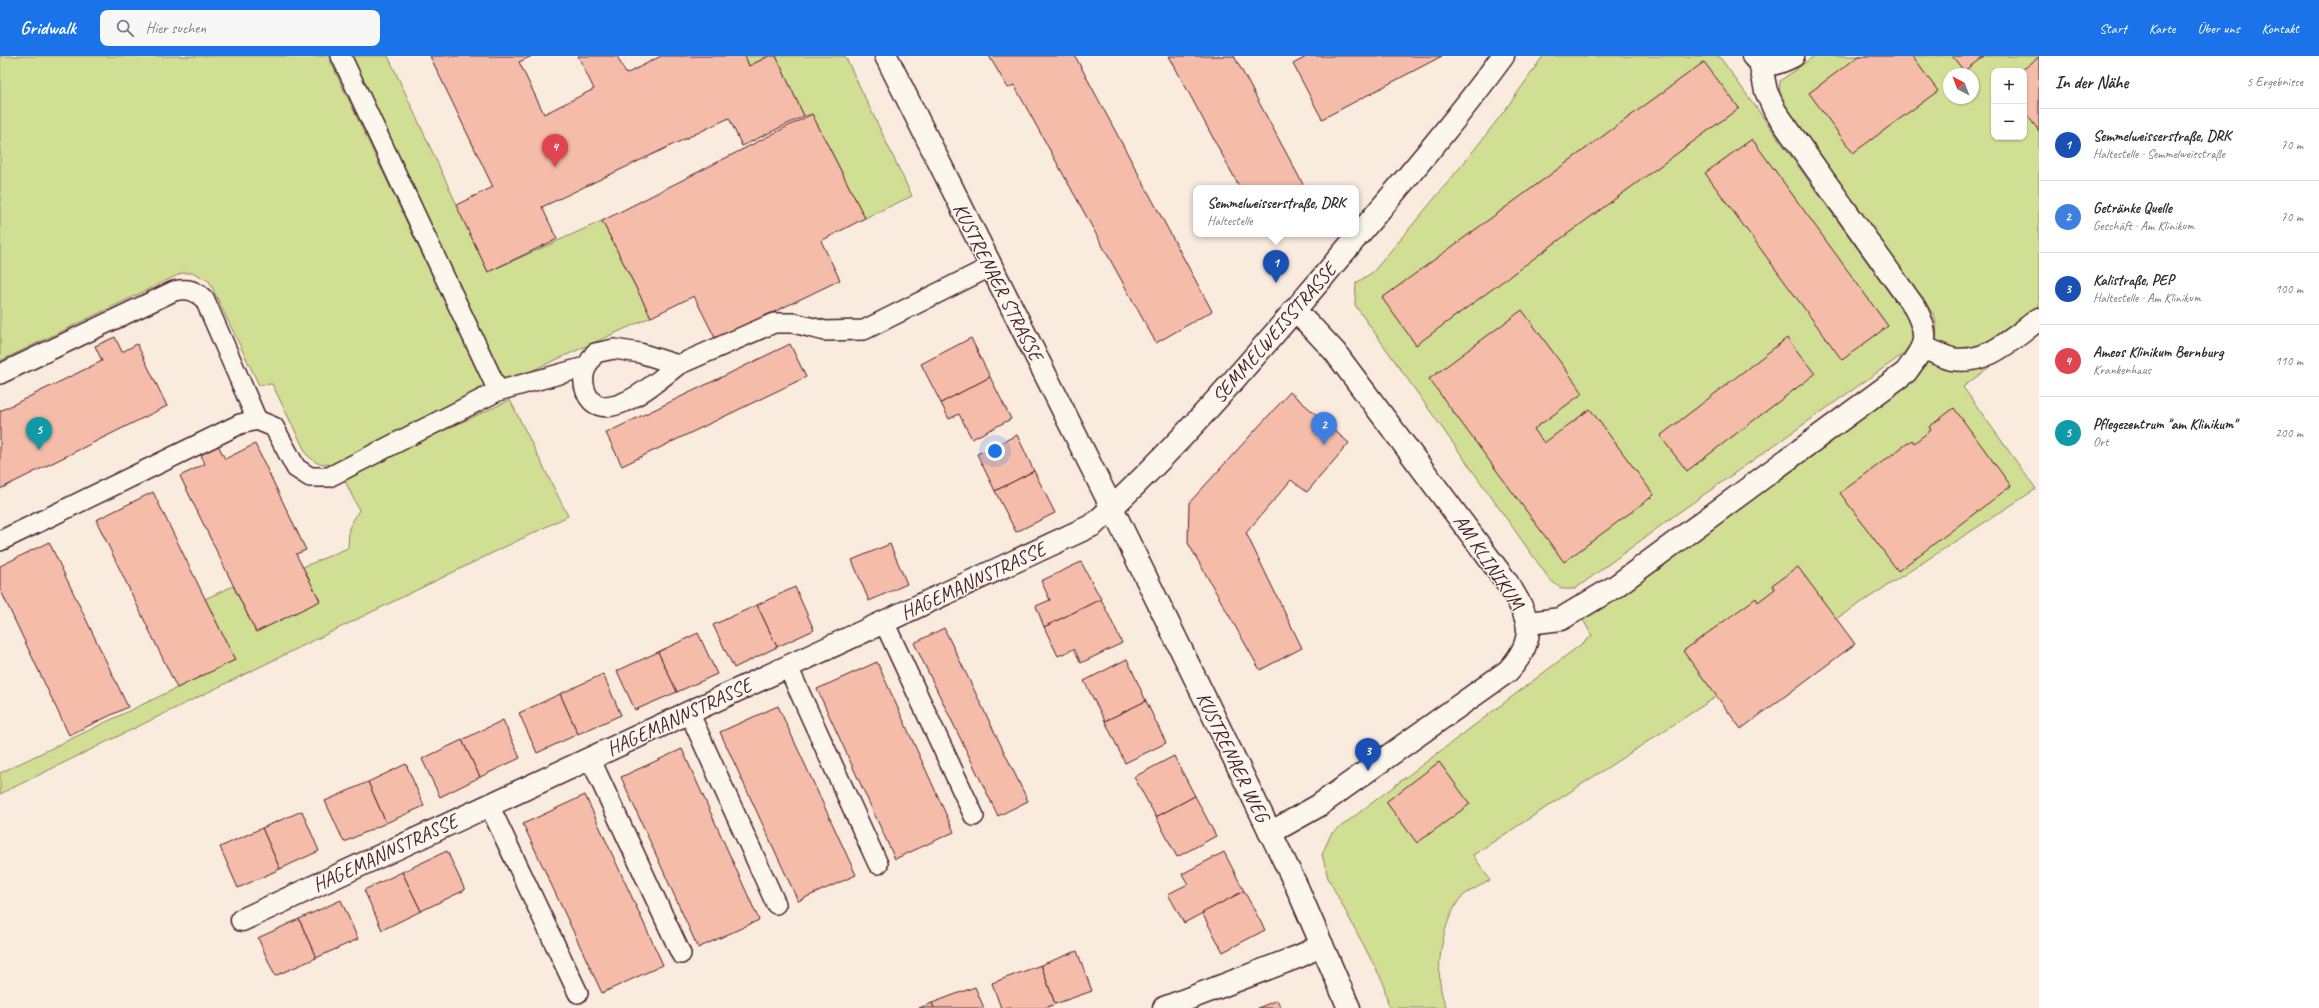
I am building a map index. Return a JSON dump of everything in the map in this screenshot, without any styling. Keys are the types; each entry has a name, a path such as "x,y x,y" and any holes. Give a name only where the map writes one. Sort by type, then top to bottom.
{"street":[{"name":"KUSTRENAER STRASSE","path":"886,56 990,267 1112,508"},
{"name":"SEMMELWEISSTRASSE","path":"1359,232 1472,98 1503,56"},
{"path":"1756,59 1776,65 1793,56"},
{"path":"1528,623 1561,618 1616,586 1906,372 1924,348 1923,324 1915,308 1775,111 1766,91 1756,59"},
{"name":"SEMMELWEISSTRASSE","path":"1112,508 1162,460 1293,311 1355,237"},
{"name":"AM KLINIKUM","path":"1270,833 1318,806 1508,671 1521,657 1528,641 1528,623 1520,602 1506,581 1335,352 1308,323 1293,311"},
{"path":"1924,348 1952,359 1980,358 1999,349 2039,320"},
{"name":"HAGEMANNSTRASSE","path":"242,920 1094,525 1112,508"},
{"name":"KUSTRENAER WEG","path":"1112,508 1270,833 1322,945 1349,1008"},
{"path":"1171,1007 1300,956 1322,945"}],"lane":[{"path":"341,56 498,391"},
{"path":"678,365 640,353 614,349 595,353 585,367 583,382 589,398 603,407 621,405 678,365 774,323 794,323 825,331 864,330 990,267"},
{"path":"0,374 174,291 187,288 197,292 205,300 257,420"},
{"path":"0,541 240,424 257,420 274,427 296,468 310,477 329,477 498,391 585,367"},
{"path":"884,622 974,816"},
{"path":"788,667 878,864"},
{"path":"690,712 776,904"},
{"path":"590,758 681,954"},
{"path":"489,805 578,993"}],"green space":[{"path":"0,56 328,56 485,387 332,465 317,463 307,455 272,384 259,385 209,281 194,273 182,273 0,361"},
{"path":"350,56 388,56 488,272 602,221 651,317 502,384"},
{"path":"745,56 769,56 749,66"},
{"path":"776,56 845,56 912,196 865,218 812,114 804,116"},
{"path":"1543,56 1719,56 1911,323 1913,341 1902,355 1678,513 1575,589 1562,589 1550,580 1355,305 1356,283 1373,272 1439,193 1504,112"},
{"path":"1814,56 2039,56 2039,329 1963,387 2036,489 1473,855 1490,880 1469,892 1459,900 1447,923 1443,938 1439,968 1442,996 1447,1008 1389,1008 1383,982 1328,878 1322,854 1331,834 1592,636 1581,616 1926,364 1935,346 1937,329 1934,315 1785,107 1779,93 1780,81"},
{"path":"510,400 568,516 0,794 0,773 235,660 205,599 233,586 256,632 319,601 303,567 348,548 349,528 359,510 343,477"}],"building":[{"path":"430,56 532,56 519,62 544,114 594,89 578,56 617,56 626,74 661,56 745,56 749,66 769,56 776,56 804,116 742,146 729,118 542,207 557,239 488,272 456,205 493,187"},
{"path":"989,56 1075,56 1212,311 1156,343 1014,85 1008,88"},
{"path":"1169,56 1234,56 1303,185 1238,185"},
{"path":"1308,56 1442,56 1322,119 1293,64"},
{"path":"1859,56 1912,56 1938,91 1853,153 1809,93"},
{"path":"1952,56 1984,56 1968,68 1962,68"},
{"path":"2039,57 2039,131 2027,115 2027,68 2025,68"},
{"path":"1704,62 1739,108 1416,345 1382,298"},
{"path":"812,114 865,218 821,241 840,280 716,340 694,296 651,317 602,221"},
{"path":"1752,139 1888,326 1842,360 1705,173"},
{"path":"1522,310 1583,393 1534,429 1544,443 1590,409 1654,495 1564,562 1429,379"},
{"path":"115,337 122,352 137,344 167,406 0,489 0,411 102,361 95,346"},
{"path":"971,338 990,377 941,403 921,364"},
{"path":"1787,338 1815,374 1687,471 1660,436"},
{"path":"790,344 806,377 622,466 606,433"},
{"path":"990,377 1011,419 972,439 959,414 949,419 941,403"},
{"path":"1290,392 1349,443 1307,492 1291,480 1246,533 1302,648 1260,670 1188,543 1189,503"},
{"path":"1954,408 2011,486 1898,571 1840,493 1912,440 1914,443 1931,430 1929,427"},
{"path":"1017,435 1034,471 995,491 977,454"},
{"path":"255,444 306,550 296,554 320,601 256,632 180,476 205,464 200,453 218,445 225,459"},
{"path":"1034,471 1055,513 1016,532 995,491"},
{"path":"153,492 235,660 177,688 96,520"},
{"path":"49,542 128,707 69,735 0,589 0,566"},
{"path":"890,544 907,584 869,601 852,560"},
{"path":"1081,562 1101,599 1044,627 1036,606 1050,600 1041,581"},
{"path":"1798,567 1855,644 1741,729 1683,651 1756,598 1758,602 1775,589 1772,585"},
{"path":"795,587 814,630 777,647 757,605"},
{"path":"1101,599 1122,643 1081,663 1074,649 1058,656 1044,627"},
{"path":"757,605 777,647 734,668 713,625"},
{"path":"944,628 1028,801 998,816 914,643"},
{"path":"698,633 717,674 677,692 658,652"},
{"path":"658,652 677,692 635,710 617,671"},
{"path":"1127,659 1146,701 1105,721 1084,681"},
{"path":"877,662 954,832 895,859 817,689"},
{"path":"603,674 621,715 578,734 560,694"},
{"path":"560,694 578,734 537,753 519,713"},
{"path":"1146,701 1166,743 1125,763 1105,721"},
{"path":"778,706 856,875 798,901 720,732"},
{"path":"503,720 520,758 480,777 462,740"},
{"path":"462,740 480,777 440,797 422,759"},
{"path":"682,749 759,920 698,948 621,777"},
{"path":"1174,756 1195,796 1156,817 1134,777"},
{"path":"1439,762 1470,804 1417,843 1386,802"},
{"path":"406,764 424,806 386,823 368,782"},
{"path":"368,782 386,823 344,842 325,801"},
{"path":"585,795 663,965 602,993 523,824"},
{"path":"1195,796 1216,836 1177,857 1156,817"},
{"path":"302,811 319,851 280,869 262,828"},
{"path":"262,828 280,869 238,888 220,847"},
{"path":"447,851 465,890 421,911 402,872"},
{"path":"1224,852 1244,891 1184,923 1168,894 1188,884 1182,874"},
{"path":"402,872 421,911 382,930 364,890"},
{"path":"1244,891 1265,930 1223,952 1202,913"},
{"path":"341,900 358,939 316,958 299,919"},
{"path":"299,919 316,958 275,976 258,938"},
{"path":"1077,951 1092,991 1055,1004 1041,965"},
{"path":"1041,965 1055,1004 1045,1008 1001,1008 992,983"},
{"path":"975,987 984,1008 934,1008 932,1003"},
{"path":"1277,1000 1281,1008 1258,1008"},
{"path":"932,1003 934,1008 919,1008"}],"place":[{"name":"Ameos Klinikum Bernburg","path":"555,167"},
{"name":"Semmelweisserstraße, DRK","path":"1276,283"},
{"name":"Getränke Quelle","path":"1324,445"},
{"name":"Pflegezentrum \"am Klinikum\"","path":"39,450"},
{"name":"Kalistraße, PEP","path":"1368,771"}]}
